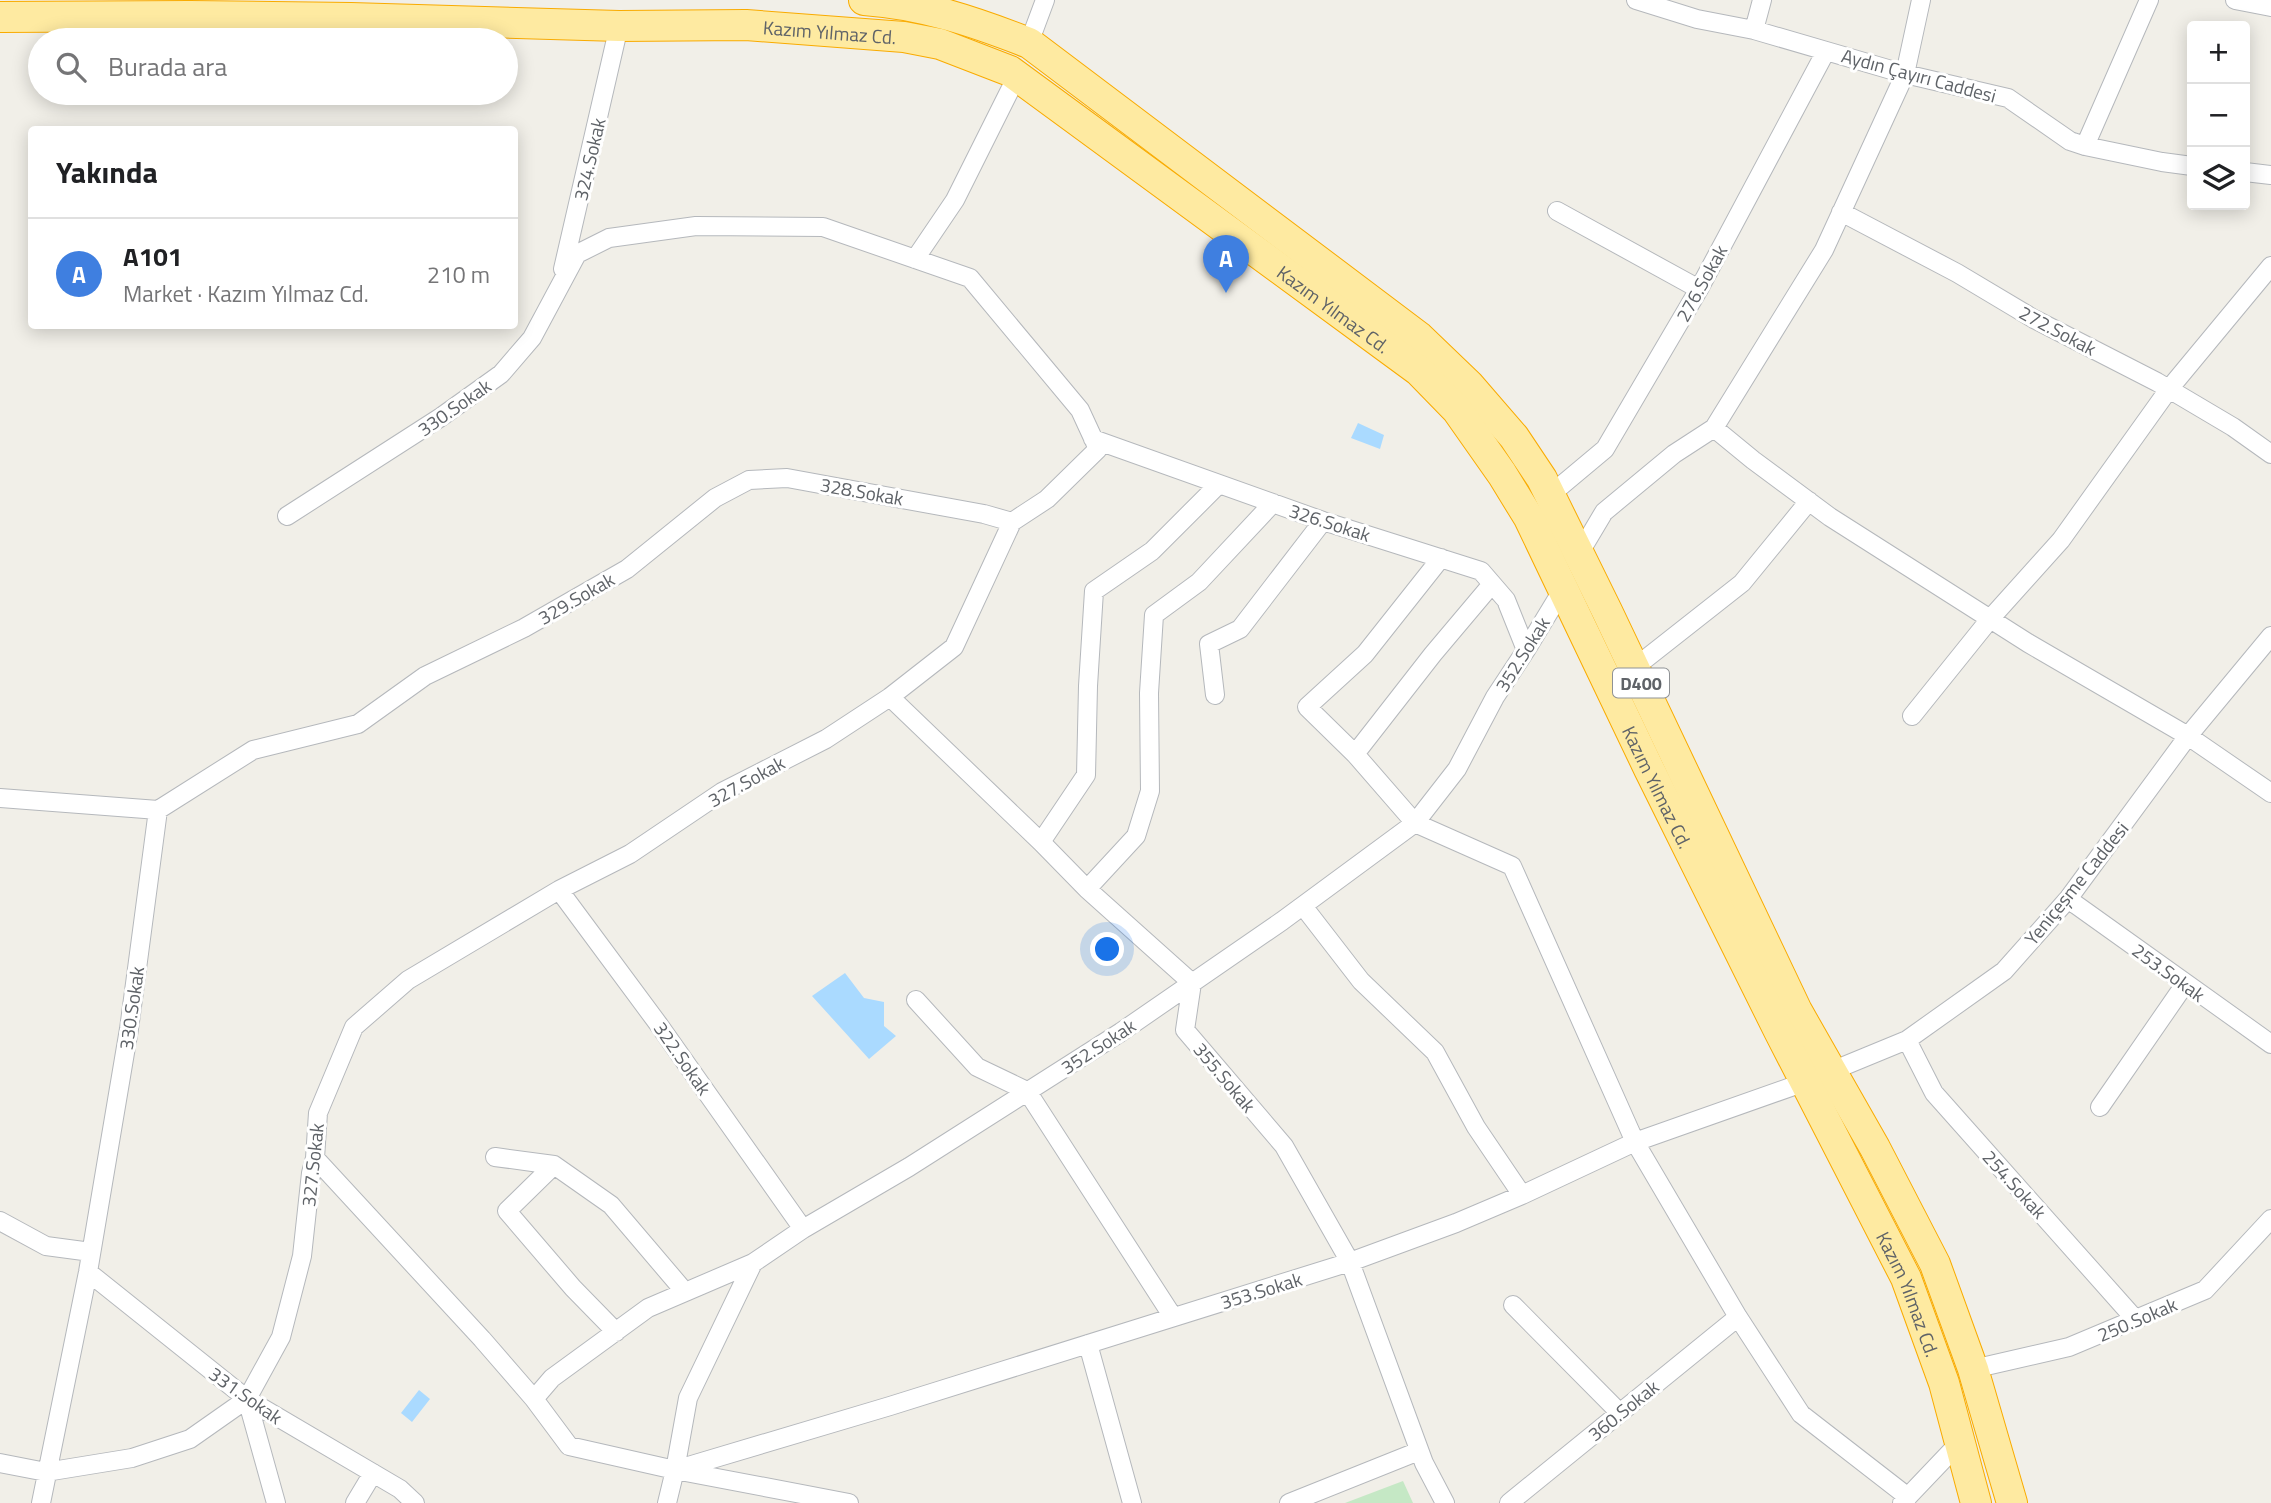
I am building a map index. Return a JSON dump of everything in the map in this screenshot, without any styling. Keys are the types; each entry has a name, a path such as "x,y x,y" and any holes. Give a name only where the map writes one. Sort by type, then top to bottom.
{"highway":[{"name":"Kazım Yılmaz Cd.","path":"864,0 933,9 1029,43 1419,337 1469,385 1514,437 1550,495 1797,1011 1818,1077 1875,1148 1935,1265 1973,1369 2012,1503"},
{"name":"Kazım Yılmaz Cd.","path":"0,17 103,15 351,18 620,26 746,25 904,37 940,44 1010,71 1419,371 1457,410 1529,518 1649,769 1818,1077 1906,1278 1944,1383 1976,1503"}],"street":[{"path":"1029,43 1045,0"},
{"name":"Aydın Çayırı Caddesi","path":"1636,0 1697,19 1754,30 1905,74 2008,98 2070,141 2187,165"},
{"path":"1754,30 1762,0"},
{"path":"1579,554 1604,512 1674,454 1714,428 1824,250 1905,74 1921,0"},
{"path":"2085,146 2149,0"},
{"path":"2235,0 2271,7"},
{"name":"324.Sokak","path":"557,293 620,26"},
{"name":"276.Sokak","path":"1550,495 1605,449 1699,289 1826,51"},
{"path":"1012,522 1047,499 1098,449 1080,410 970,278 915,259 955,200 1017,76"},
{"path":"2250,173 2271,176"},
{"path":"1557,211 1699,289"},
{"name":"272.Sokak","path":"1841,212 1957,273 2034,319 2169,389 2233,427 2271,454"},
{"name":"330.Sokak","path":"287,516 441,417 501,374 532,338 577,254 609,238 696,226 823,227 915,259"},
{"path":"1912,716 1990,619 2061,540 2169,389 2271,266"},
{"path":"1714,428 1809,501 1990,619 2188,736 2271,793"},
{"name":"326.Sokak","path":"1093,439 1324,521 1481,571 1506,600 1526,650"},
{"name":"328.Sokak","path":"715,498 749,480 787,478 984,514 1012,522"},
{"path":"1041,842 1086,775 1094,591 1152,551 1219,484"},
{"name":"329.Sokak","path":"158,810 253,750 358,724 425,676 524,628 627,569 715,498"},
{"path":"1634,668 1742,583 1809,501"},
{"path":"1087,889 1136,836 1150,791 1149,693 1154,615 1199,582 1273,503"},
{"path":"1215,695 1209,644 1240,629 1324,521"},
{"name":"327.Sokak","path":"0,1462 46,1472 132,1458 190,1439 247,1399 281,1337 302,1256 318,1114 355,1027 408,980 559,890 630,854 722,792 826,738 890,697 954,647 1012,522"},
{"path":"1441,558 1365,654 1307,707 1355,754 1415,823 1512,866 1635,1142 1738,1317 1801,1414 1905,1500 1961,1441"},
{"path":"1355,754 1492,584"},
{"name":"352.Sokak","path":"534,1399 552,1378 648,1308 753,1263 803,1229 909,1167 1121,1032 1303,906 1415,823 1457,769 1495,697 1563,589"},
{"name":"Yeniçeşme Caddesi","path":"1818,1077 1907,1040 2004,971 2068,899 2188,736 2271,636"},
{"path":"890,697 1087,889 1192,983"},
{"path":"0,797 158,810"},
{"name":"330.Sokak","path":"41,1503 88,1272 129,1029 158,810"},
{"name":"322.Sokak","path":"559,890 659,1025 803,1229"},
{"name":"253.Sokak","path":"2068,899 2271,1044"},
{"path":"1303,906 1361,981 1435,1052 1476,1127 1522,1195"},
{"name":"355.Sokak","path":"1192,983 1185,1030 1283,1146 1350,1262 1419,1451 1445,1503"},
{"path":"2100,1107 2185,984"},
{"path":"916,1000 977,1067 1027,1091 1173,1317"},
{"name":"254.Sokak","path":"1907,1040 1934,1093 2135,1319"},
{"name":"353.Sokak","path":"676,1470 1350,1262 1456,1223 1635,1142 1818,1077"},
{"path":"495,1157 554,1164 611,1205 685,1292"},
{"path":"315,1158 482,1339 534,1399 569,1446 676,1470 849,1503"},
{"path":"554,1164 507,1211 573,1288 616,1332"},
{"name":"250.Sokak","path":"1973,1369 2069,1347 2205,1290 2271,1219"},
{"path":"0,1221 46,1246 91,1252"},
{"path":"667,1503 676,1470 688,1398 753,1263"},
{"name":"331.Sokak","path":"88,1272 247,1399 400,1489 415,1503"},
{"path":"1513,1305 1620,1413"},
{"name":"360.Sokak","path":"1509,1503 1738,1317"},
{"path":"1088,1344 1132,1503"},
{"path":"247,1399 276,1503"},
{"path":"1289,1503 1419,1451"},
{"path":"355,1503 373,1473"}],"green space":[{"path":"1403,1481 1413,1503 1345,1503"}],"water":[{"path":"1358,423 1384,435 1380,449 1351,438"},
{"path":"845,973 864,998 884,1002 884,1026 896,1036 869,1059 812,996"},
{"path":"419,1390 430,1399 412,1422 401,1413"}],"place":[{"name":"A101","path":"1226,293"}]}
